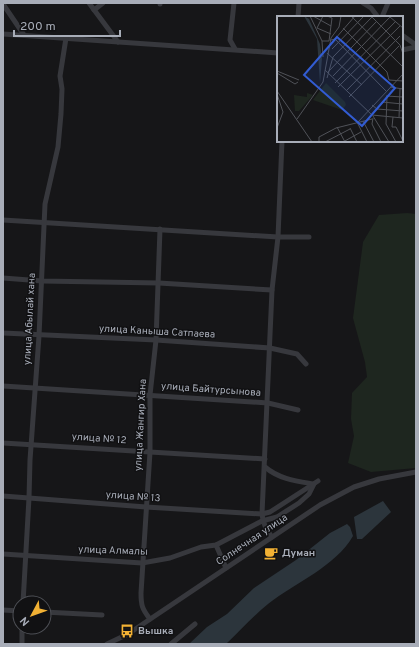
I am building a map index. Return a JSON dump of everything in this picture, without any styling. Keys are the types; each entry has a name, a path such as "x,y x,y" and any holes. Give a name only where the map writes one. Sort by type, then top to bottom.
{"street":[{"path":"89,3 118,42"},
{"path":"94,10 103,3"},
{"path":"234,3 230,40 235,49"},
{"path":"298,16 300,3"},
{"path":"364,3 377,16"},
{"path":"382,16 388,3"},
{"path":"3,4 24,35"},
{"path":"3,34 277,53"},
{"path":"403,36 416,46"},
{"name":"улица Абылай хана","path":"24,595 30,460 39,336 45,204 58,147 62,114 62,90 60,76 66,38"},
{"path":"403,50 416,46"},
{"path":"272,537 265,528 262,521 262,514 272,290 278,237 282,142"},
{"path":"3,220 160,228 278,237 309,237"},
{"name":"улица Жангир Хана","path":"150,619 143,611 141,605 142,563 150,452 150,395 156,340 160,228"},
{"path":"3,278 42,281 159,284 272,290"},
{"name":"улица Каныша Сатпаева","path":"3,333 39,336 156,340 270,348 297,354 306,364"},
{"name":"улица Байтурсынова","path":"3,386 268,403 298,410"},
{"name":"улица № 12","path":"3,443 265,459"},
{"path":"265,467 271,473 281,477 316,482"},
{"name":"Солнечная улица","path":"107,644 128,634 320,505 354,487 379,479 416,472"},
{"path":"262,514 270,512 316,482"},
{"name":"улица Алмалы","path":"3,554 142,563 170,558 201,547 216,545 262,521 277,517 299,503 309,494 316,482"},
{"name":"улица № 13","path":"3,496 262,514"},
{"path":"216,545 226,568"},
{"path":"52,612 102,615"},
{"path":"171,644 195,624"}],"shaded area":[{"path":"407,213 416,214 416,468 371,472 348,463 354,436 351,419 352,393 367,377 365,362 353,318 363,242 379,215"},
{"path":"383,501 391,512 362,539 357,539 354,517"},
{"path":"347,524 350,527 353,536 336,557 268,604 226,644 189,644 207,627 227,614 254,588 296,560 330,533"}],"place":[{"name":"Думан","path":"271,553"},
{"name":"Вышка","path":"127,631"}]}
